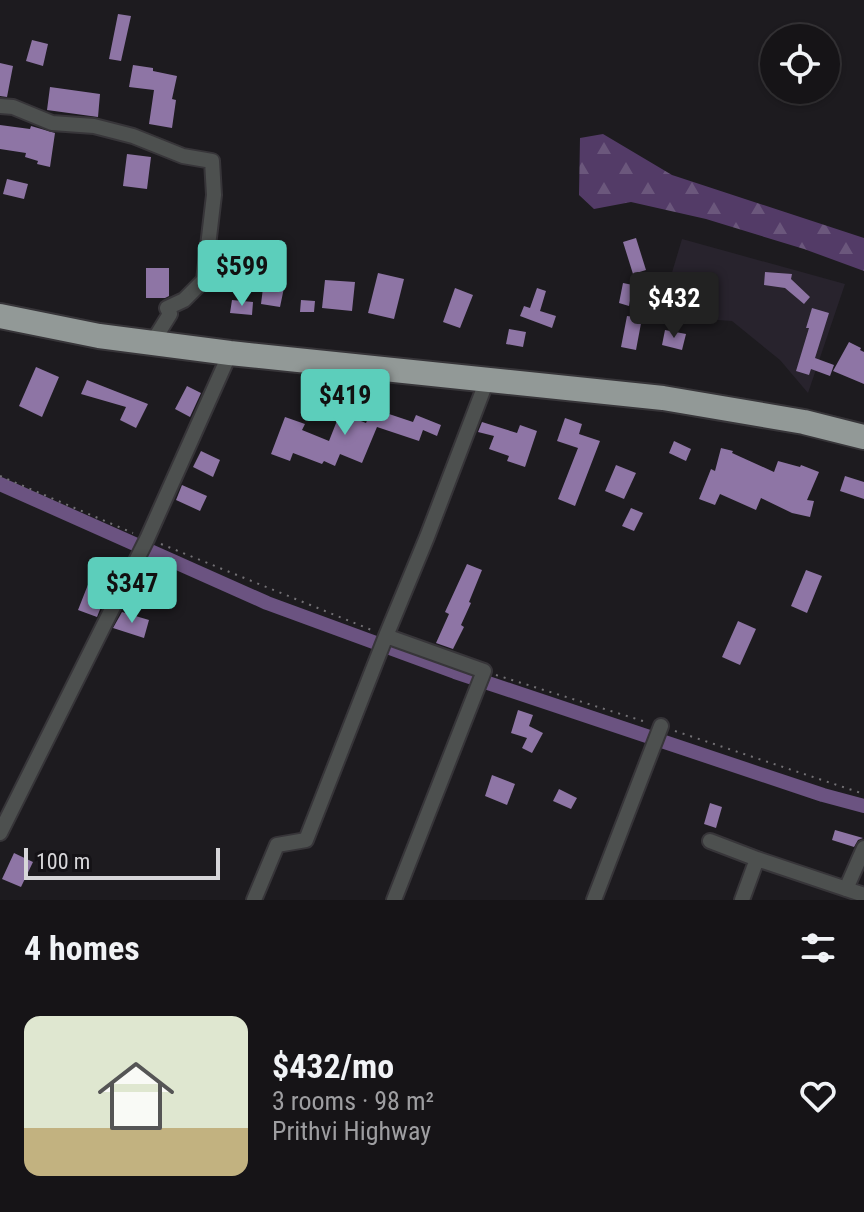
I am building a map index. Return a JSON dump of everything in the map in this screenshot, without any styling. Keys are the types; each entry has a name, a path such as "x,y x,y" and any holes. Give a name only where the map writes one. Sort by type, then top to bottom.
{"highway":[{"path":"0,316 99,336 230,353 663,398 804,422 864,437"}],"street":[{"path":"0,106 13,107 52,123 94,126 133,136 183,156 212,161 214,195 204,280 184,300 167,308 170,314 152,343"},
{"path":"0,833 147,539 230,353"},
{"path":"254,900 277,845 306,840 487,380"},
{"path":"386,636 484,671 394,900"},
{"path":"594,900 661,726"},
{"path":"710,841 840,892 864,895"},
{"path":"840,892 864,848"},
{"path":"742,900 757,859"}],"path":[{"path":"0,476 386,636"}],"shaded area":[{"path":"682,239 845,284 808,393 780,360 732,321 659,316"}],"green space":[{"path":"603,134 672,175 864,238 864,271 706,219 631,202 594,209 579,195 580,138"}],"building":[{"path":"118,14 131,16 121,61 109,59"},
{"path":"32,40 48,44 43,66 26,61"},
{"path":"0,63 13,66 7,97 0,96"},
{"path":"133,65 177,76 172,99 176,100 172,128 149,124 154,90 129,87"},
{"path":"50,87 100,94 98,117 47,110"},
{"path":"0,125 30,129 31,126 55,133 50,167 25,157 26,153 0,149"},
{"path":"127,154 151,157 147,189 123,186"},
{"path":"7,179 28,184 24,199 3,194"},
{"path":"636,238 646,270 633,274 623,242"},
{"path":"146,268 169,268 169,296 146,298"},
{"path":"765,272 792,274 791,279 810,297 804,304 785,288 764,285"},
{"path":"378,273 404,279 394,319 368,313"},
{"path":"264,280 285,283 280,307 261,304"},
{"path":"325,280 355,282 352,311 322,308"},
{"path":"623,283 633,285 629,306 619,303"},
{"path":"455,288 473,295 460,328 443,322"},
{"path":"537,288 546,291 540,311 556,316 552,328 520,316 524,306 530,308"},
{"path":"232,300 253,302 252,315 230,313"},
{"path":"301,300 315,301 314,312 300,312"},
{"path":"812,308 829,313 815,358 834,365 830,376 811,369 809,375 796,371"},
{"path":"627,316 642,318 636,350 621,347"},
{"path":"509,329 526,332 523,347 506,344"},
{"path":"665,330 686,334 682,350 662,345"},
{"path":"849,342 864,352 864,384 833,371"},
{"path":"36,367 59,377 42,417 19,406"},
{"path":"87,380 148,404 136,428 120,420 126,407 81,394"},
{"path":"187,386 201,393 190,417 175,409"},
{"path":"371,411 413,422 416,415 441,425 437,436 423,430 419,441 377,427 362,463 340,454 335,466 293,453 290,461 271,454 285,417 305,424 302,430 329,441 340,413 366,423"},
{"path":"565,418 582,424 579,434 600,441 575,506 558,499 578,448 557,441"},
{"path":"482,422 517,433 520,425 537,431 525,467 507,461 509,456 489,449 494,436 478,432"},
{"path":"674,441 691,449 686,461 669,453"},
{"path":"721,448 774,472 778,461 819,472 807,500 814,501 810,517 792,513 761,498 756,510 720,494 715,505 699,499 711,469 715,471"},
{"path":"201,451 220,460 213,477 193,467"},
{"path":"616,465 636,473 624,499 605,491"},
{"path":"845,476 864,482 864,499 840,491"},
{"path":"182,485 207,496 200,511 176,500"},
{"path":"631,508 643,513 634,531 622,526"},
{"path":"467,564 482,570 461,625 464,627 453,649 436,643 449,614 445,612"},
{"path":"806,570 822,576 807,613 791,606"},
{"path":"91,577 110,584 97,617 78,610"},
{"path":"122,612 149,620 144,638 113,628"},
{"path":"738,621 756,629 740,665 722,657"},
{"path":"518,710 533,715 529,726 543,733 532,753 522,748 527,738 511,733"},
{"path":"492,775 515,784 507,805 485,796"},
{"path":"559,789 577,798 571,809 553,801"},
{"path":"710,803 722,807 716,828 704,824"},
{"path":"835,830 863,838 854,847 832,840"},
{"path":"14,853 33,862 21,887 2,879"}],"waterway":[{"path":"0,484 267,603 455,672 864,806"}]}
